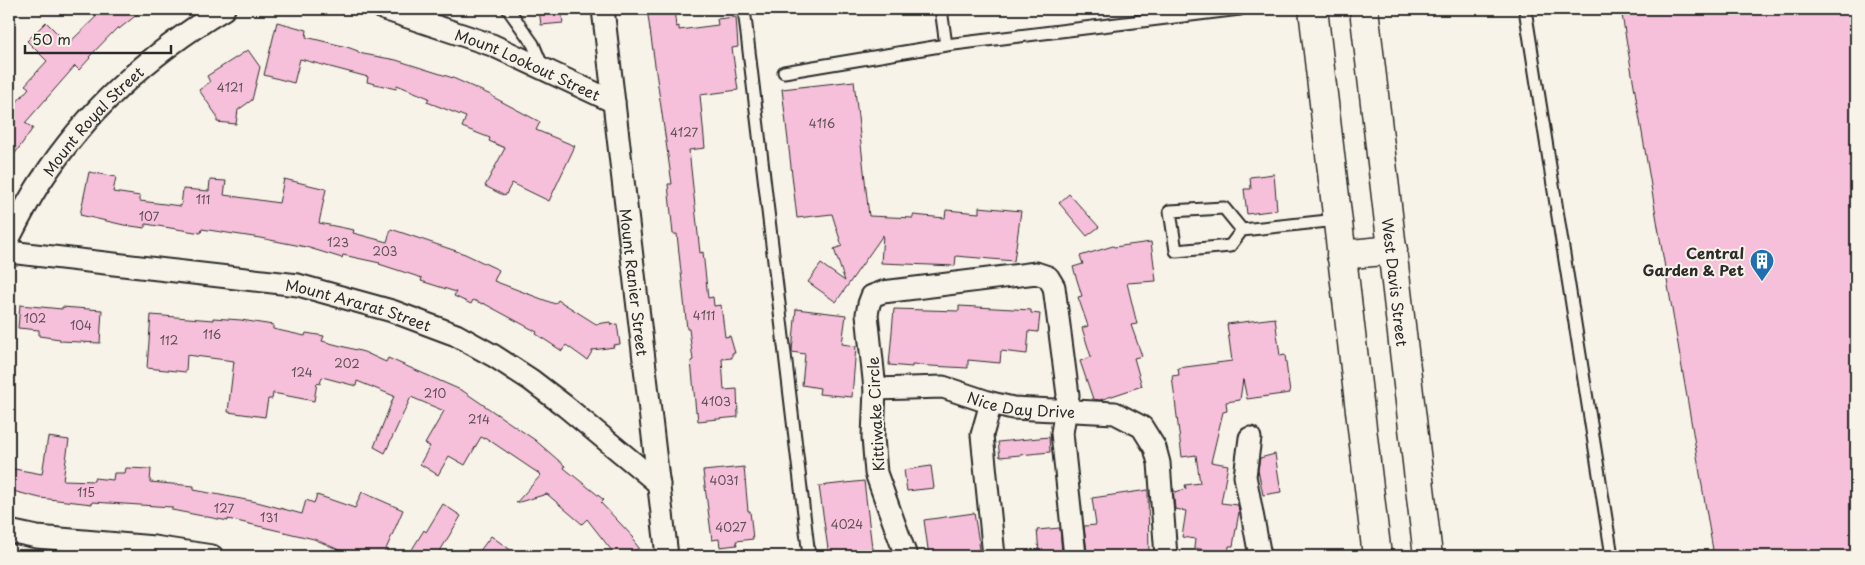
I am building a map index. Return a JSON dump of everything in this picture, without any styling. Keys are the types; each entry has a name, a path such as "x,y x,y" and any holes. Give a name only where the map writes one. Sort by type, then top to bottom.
{"main road":[{"path":"1312,9 1341,255 1373,556"},
{"name":"West Davis Street","path":"1364,9 1428,556"},
{"path":"1341,255 1393,250"}],"street":[{"name":"Mount Royal Street","path":"9,238 40,181 71,140 107,99 159,52 188,30 224,9"},
{"name":"Mount Lookout Street","path":"384,9 492,45 614,102"},
{"name":"Mount Ranier Street","path":"603,9 667,556"},
{"name":"Mount Ararat Street","path":"9,252 298,285 392,312 456,335 494,356 531,380 565,406 659,484"},
{"name":"Kittiwake Circle","path":"906,556 876,473 873,437 875,389 867,314 868,304 872,296 884,292 1036,273 1048,277 1054,287 1068,395 1066,411"},
{"name":"Nice Day Drive","path":"875,389 943,387 991,403 1013,408 1114,413 1142,427 1155,448 1159,463 1166,556"},
{"path":"991,403 982,435 994,556"},
{"path":"1066,411 1062,434 1075,556"},
{"path":"1250,438 1245,476 1260,556"},
{"path":"9,532 37,537 154,548 212,556"}],"lane":[{"path":"508,9 533,44 543,68"},
{"path":"744,9 809,556"},
{"path":"941,9 946,45"},
{"path":"784,72 946,45 1240,9"},
{"path":"1525,9 1612,556"},
{"path":"1242,230 1224,208 1170,212 1176,251 1230,246 1242,230 1337,220"}],"building":[{"path":"104,9 144,9 119,29 118,27 79,70 75,66 25,123 33,128 9,162 9,111 29,88 25,85 47,61 27,41 46,22 68,44"},
{"path":"539,9 561,9 563,23 541,25"},
{"path":"647,9 674,9 676,27 679,26 679,30 718,25 717,19 736,17 738,47 732,48 738,90 700,95 705,148 689,150 700,253 703,252 708,298 713,297 714,306 721,305 725,337 730,336 735,353 732,353 732,358 722,359 724,390 737,389 738,417 698,421 691,361 693,360 689,329 687,329 677,234 673,234 668,184 672,184"},
{"name":"Central Garden & Pet","path":"1621,9 1856,9 1856,556 1714,556"},
{"path":"277,22 307,30 306,37 347,47 358,51 358,53 396,60 453,78 493,96 540,122 536,130 575,146 549,201 512,183 505,196 485,186 505,148 489,141 490,138 462,127 466,117 427,102 429,98 397,85 396,89 367,82 368,77 300,59 294,83 264,75"},
{"path":"248,50 260,67 252,100 238,110 236,124 217,122 217,116 199,90 210,82 207,76"},
{"path":"854,81 869,216 913,218 913,215 945,218 946,210 979,213 979,207 1021,211 1014,261 956,256 955,266 881,263 883,235 836,302 808,282 821,264 845,281 834,249 842,246 832,214 797,218 782,89"},
{"path":"89,172 116,177 113,192 140,196 140,201 181,206 183,189 209,191 210,180 226,181 224,195 279,203 284,179 326,189 319,223 354,230 353,233 387,242 391,229 465,254 499,270 494,281 555,304 558,300 596,324 610,322 611,325 617,324 620,344 613,345 614,347 593,350 587,360 566,345 562,351 536,334 537,332 483,303 473,300 471,304 454,296 456,292 421,281 422,278 380,263 343,255 342,258 306,247 260,238 202,229 201,233 146,224 145,228 80,215"},
{"path":"1274,174 1277,210 1247,214 1244,189 1251,189 1250,177"},
{"path":"1069,194 1099,227 1087,236 1059,203"},
{"path":"1151,242 1156,281 1127,283 1137,324 1131,325 1142,356 1134,358 1142,386 1100,400 1093,399 1080,361 1091,357 1082,328 1088,326 1078,297 1082,296 1073,267 1083,264 1080,256 1113,246"},
{"path":"20,305 102,310 100,343 60,341 60,339 39,336 39,330 18,328"},
{"path":"959,306 1031,310 1031,313 1040,314 1038,332 1029,331 1027,354 1001,351 1000,363 968,360 968,368 889,365 894,309 959,311"},
{"path":"796,309 846,315 842,344 856,346 852,397 819,394 820,388 802,385 805,354 792,352"},
{"path":"151,315 213,320 213,318 241,320 273,325 273,329 305,336 306,333 324,336 322,341 364,352 386,362 388,358 463,391 535,440 565,466 564,468 604,500 601,503 634,538 632,539 639,548 628,556 616,556 587,519 582,524 547,494 516,503 541,475 486,438 481,437 465,465 449,456 438,475 420,464 430,446 425,444 444,411 411,397 385,453 374,447 394,396 357,381 356,386 322,377 320,384 317,383 314,401 273,393 272,399 268,399 265,417 228,412 234,361 187,355 186,372 147,368"},
{"path":"1275,318 1280,356 1285,355 1290,393 1247,399 1243,379 1240,400 1226,402 1227,411 1223,412 1211,462 1228,465 1221,503 1238,505 1239,512 1233,546 1229,546 1228,554 1194,548 1195,539 1182,537 1186,511 1175,509 1173,488 1175,492 1186,489 1185,485 1200,483 1196,455 1182,457 1172,376 1179,375 1178,368 1232,361 1227,324"},
{"path":"48,437 69,440 63,480 94,481 94,478 113,480 114,473 125,473 126,468 151,469 150,482 194,486 194,490 257,502 302,514 306,500 314,503 317,495 355,508 362,492 403,510 383,556 353,556 314,539 228,519 228,521 172,510 172,507 92,502 92,504 40,498 9,490 9,468 42,474"},
{"path":"1049,437 1050,452 1000,457 998,442"},
{"path":"1275,454 1281,492 1263,495 1258,470 1260,458"},
{"path":"931,466 934,488 907,491 904,470"},
{"path":"744,467 753,539 736,541 737,545 720,547 719,539 712,540 703,471"},
{"path":"864,481 873,556 829,556 819,486"},
{"path":"1148,490 1149,556 1093,556 1093,551 1087,552 1084,526 1096,525 1092,498"},
{"path":"443,504 461,516 437,556 408,556 424,530 426,532"},
{"path":"974,513 980,549 978,549 978,552 975,552 975,556 956,556 955,554 929,556 924,520"},
{"path":"1060,528 1062,555 1051,556 1050,551 1039,552 1037,530"},
{"path":"491,536 519,556 476,556"}],"place":[{"name":"Central Garden & Pet","path":"1762,282"}]}
